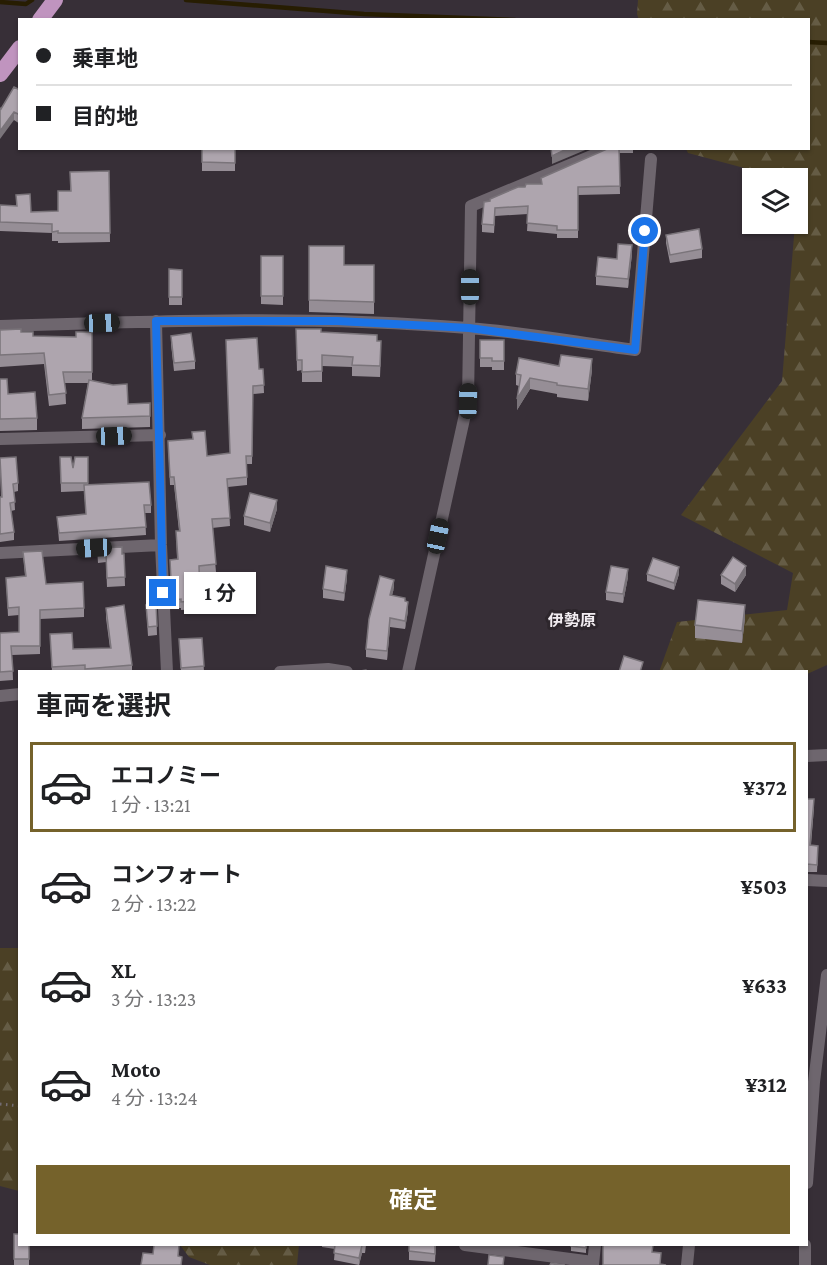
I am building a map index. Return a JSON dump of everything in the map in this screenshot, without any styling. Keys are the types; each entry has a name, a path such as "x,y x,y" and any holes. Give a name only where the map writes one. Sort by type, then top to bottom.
{"highway":[{"path":"42,18 55,0"},
{"path":"0,74 18,51"}],"street":[{"path":"408,670 468,401 471,206 601,152"},
{"path":"0,326 156,321 337,321 469,328 635,350 651,159"},
{"path":"156,321 161,545 167,670"},
{"path":"0,440 160,435"},
{"path":"0,553 161,545"},
{"path":"312,670 334,670"},
{"path":"0,696 18,694"},
{"path":"808,756 827,755"},
{"path":"808,880 827,881"},
{"path":"808,1150 810,1081 827,975"},
{"path":"481,1246 530,1249 593,1264 595,1246"},
{"path":"687,1265 689,1246"},
{"path":"805,1246 805,1265"}],"path":[{"path":"0,1104 18,1106"}],"green space":[{"path":"638,0 827,0 827,665 808,674 808,670 660,670 677,622 787,610 793,573 681,515 782,381 794,234 808,234 808,168 744,168 688,153 686,150 810,150 810,18 638,18"},
{"path":"0,948 18,948 18,1191 0,1186"},
{"path":"181,1246 299,1246 297,1265 210,1265 189,1257"}],"building":[{"path":"14,87 18,89 18,114 14,112 0,131 1,109"},
{"path":"202,150 235,150 235,163 202,162"},
{"path":"551,150 565,150 552,156"},
{"path":"605,150 619,150 620,186 578,187 578,230 557,230 557,226 527,223 528,206 495,208 494,225 482,224 484,202 518,187 525,187 526,184 542,184 541,178"},
{"path":"109,171 110,233 58,233 58,231 52,232 52,224 0,222 0,205 17,206 16,195 30,194 31,212 58,211 58,191 71,191 70,172"},
{"path":"699,229 702,249 670,255 666,235"},
{"path":"618,244 632,245 628,279 596,276 598,257 617,259"},
{"path":"309,246 344,246 344,265 374,265 374,302 309,300"},
{"path":"261,256 283,256 283,296 261,296"},
{"path":"169,269 182,270 182,297 169,297"},
{"path":"21,329 21,332 33,332 33,336 76,337 76,332 92,332 92,372 63,372 66,393 49,395 44,353 0,355 0,330"},
{"path":"296,329 321,329 321,332 377,335 377,341 381,341 380,366 352,365 353,357 322,355 322,371 302,372 302,360 297,360"},
{"path":"191,333 195,361 174,363 171,336"},
{"path":"257,338 259,369 263,369 264,385 253,386 252,456 246,456 247,477 227,479 230,518 212,519 216,564 199,566 200,600 181,602 181,599 172,600 170,560 178,559 176,531 180,531 174,477 170,477 168,441 193,439 192,432 205,431 207,456 230,453 226,340"},
{"path":"480,340 504,340 504,361 480,358"},
{"path":"561,355 592,359 588,389 557,385 557,383 530,378 517,399 521,375 516,374 519,358 559,366"},
{"path":"0,379 7,379 8,394 35,392 37,418 0,419"},
{"path":"89,380 113,385 127,384 128,404 150,403 150,416 82,418"},
{"path":"16,457 18,483 13,484 15,502 10,503 14,532 0,534 0,497 2,497 0,458"},
{"path":"60,457 71,457 73,468 75,457 88,457 88,483 61,483"},
{"path":"149,482 151,505 144,505 146,527 59,533 57,517 86,514 84,485"},
{"path":"250,493 277,500 270,523 244,516"},
{"path":"122,547 125,577 107,578 106,554 98,554 97,548"},
{"path":"42,551 46,584 83,582 84,608 40,610 40,646 11,646 13,671 0,672 0,633 19,632 19,607 8,608 6,578 26,576 23,552"},
{"path":"733,557 746,566 735,584 721,575"},
{"path":"653,558 679,567 674,583 647,574"},
{"path":"326,566 347,570 344,593 323,589"},
{"path":"611,566 628,569 623,594 606,592"},
{"path":"380,576 394,580 390,595 405,598 408,602 405,621 390,618 387,651 366,649 369,619"},
{"path":"698,600 745,605 742,631 695,625"},
{"path":"156,604 157,626 148,627 146,605"},
{"path":"124,605 132,665 85,669 85,665 52,667 50,634 72,633 73,649 111,648 106,608"},
{"path":"202,638 204,666 181,668 179,639"},
{"path":"624,656 643,662 641,670 620,670"},
{"path":"808,799 814,799 810,845 818,846 817,865 808,864"},
{"path":"14,1234 18,1234 18,1246 29,1246 29,1259 14,1259"},
{"path":"154,1246 179,1246 178,1256 182,1257 181,1265 141,1265 143,1253 153,1254"},
{"path":"335,1246 362,1246 359,1258 334,1253"},
{"path":"409,1246 435,1246 435,1254 409,1251"},
{"path":"603,1246 653,1246 652,1252 661,1253 660,1264 666,1265 603,1265"},
{"path":"489,1255 504,1257 503,1265 488,1265"}],"waterway":[{"path":"0,2 26,4 32,0"},
{"path":"186,0 364,14 465,18"},
{"path":"810,42 827,43"}],"district":[{"name":"伊勢原","path":"572,620"}],"route":[{"path":"163,593 156,321 337,321 469,328 635,350 645,231"}]}
